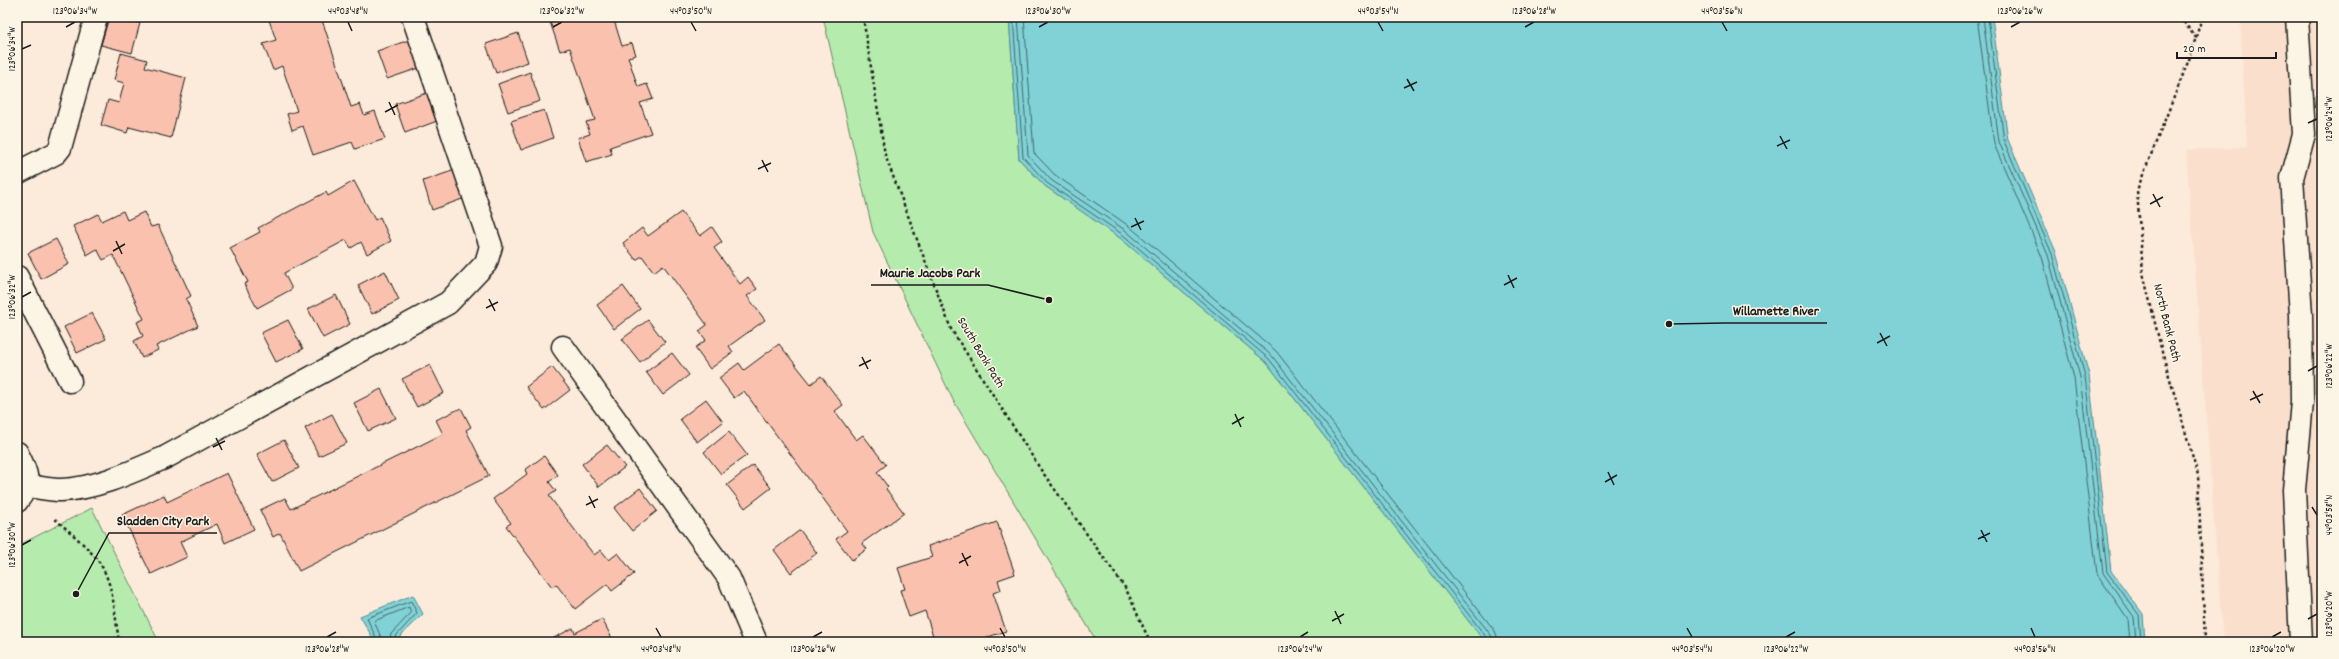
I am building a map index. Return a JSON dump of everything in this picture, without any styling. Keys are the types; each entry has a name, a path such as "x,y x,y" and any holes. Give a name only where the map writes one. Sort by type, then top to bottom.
{"street":[{"path":"17,173 56,153 60,148 96,17"},
{"path":"17,453 27,478 23,493 83,487 138,469 166,457 448,304 486,263 491,246 413,17"},
{"path":"2297,17 2304,134 2292,178 2300,307 2302,402 2294,490 2301,642"},
{"path":"17,277 70,381"},
{"path":"563,348 729,578 756,642"}],"path":[{"name":"South Bank Path","path":"862,17 885,155 951,329 1041,470 1126,589 1150,642"},
{"path":"2180,17 2196,39"},
{"name":"North Bank Path","path":"2202,17 2196,39 2137,190 2143,273 2162,352 2198,476 2205,642"},
{"path":"23,493 88,550 99,563 105,574 114,604 119,642"}],"shaded area":[{"path":"2240,17 2322,17 2322,642 2223,642 2186,150 2247,147"}],"green space":[{"path":"823,17 1009,17 1019,159 1045,186 1120,238 1266,362 1485,642 1097,642 953,400 873,232"},
{"path":"92,508 159,642 17,642 17,546"}],"water":[{"path":"1009,17 1992,17 2008,140 2056,252 2089,375 2111,571 2143,614 2145,642 1485,642 1266,362 1120,238 1045,186 1019,159"},
{"path":"413,595 423,614 398,639 399,642 375,642 360,616"}],"building":[{"path":"109,17 118,17 140,23 132,53 101,45"},
{"path":"268,17 321,17 351,107 360,104 364,115 375,111 385,139 355,149 352,142 313,155 303,126 292,130 287,114 297,111 282,66 273,70 263,44 276,40"},
{"path":"477,17 488,17 478,21"},
{"path":"561,17 613,17 622,46 632,43 636,55 628,57 638,87 647,84 653,99 640,103 651,133 610,147 612,154 586,162 578,138 590,134 586,122 595,120 570,48 560,51 550,22"},
{"path":"518,33 528,62 496,73 486,44"},
{"path":"409,40 419,68 387,79 377,51"},
{"path":"121,53 147,60 145,67 186,78 171,138 129,127 127,133 101,125 108,100 119,103 124,83 114,80"},
{"path":"530,72 540,101 508,112 498,84"},
{"path":"427,93 437,121 405,133 395,104"},
{"path":"544,110 553,138 521,150 511,121"},
{"path":"455,170 465,198 432,210 423,181"},
{"path":"354,181 375,220 380,217 391,241 367,254 361,242 351,248 346,240 284,273 292,289 257,308 244,284 248,282 230,248 260,232 258,228 326,192 328,196"},
{"path":"123,211 127,220 144,212 151,227 158,225 191,296 186,299 198,326 156,346 158,350 142,358 134,341 143,336 137,322 144,319 113,255 103,260 97,249 87,255 73,226 98,214 102,221"},
{"path":"681,212 700,236 712,227 722,242 714,248 740,284 748,277 757,289 747,296 765,320 729,346 733,352 710,369 695,348 706,340 699,331 707,325 663,265 654,272 642,256 636,260 623,243 642,228 648,236"},
{"path":"56,239 69,264 41,279 28,253"},
{"path":"385,271 399,300 372,314 358,285"},
{"path":"623,286 640,309 614,329 597,305"},
{"path":"336,295 350,324 323,338 308,309"},
{"path":"92,313 106,339 77,353 64,327"},
{"path":"288,320 303,349 276,362 261,333"},
{"path":"648,320 665,342 640,362 622,339"},
{"path":"779,344 811,384 821,376 843,405 835,411 856,440 863,435 886,465 877,472 888,487 886,489 904,513 862,543 867,549 852,560 836,539 847,531 744,391 734,398 719,378 739,363 744,370"},
{"path":"672,353 689,375 663,395 646,372"},
{"path":"430,365 444,393 417,407 402,379"},
{"path":"552,367 570,390 544,410 526,387"},
{"path":"381,389 396,418 368,431 354,403"},
{"path":"706,399 723,422 697,442 680,419"},
{"path":"461,408 471,427 466,430 489,476 299,571 280,533 273,537 260,510 285,498 291,509 443,434 436,420"},
{"path":"332,414 347,443 319,456 305,428"},
{"path":"729,432 747,455 721,474 704,452"},
{"path":"284,440 299,468 272,482 257,454"},
{"path":"607,445 625,467 599,487 582,464"},
{"path":"544,456 558,475 549,482 556,491 549,496 594,555 601,550 609,560 618,553 634,574 612,591 607,584 575,609 556,584 552,587 506,526 511,523 493,499 527,474 525,470"},
{"path":"753,465 771,488 745,508 727,485"},
{"path":"227,473 254,529 225,543 217,524 180,542 187,557 151,574 122,515 164,495 167,502"},
{"path":"640,488 657,511 632,531 614,508"},
{"path":"997,522 1015,574 998,580 1001,590 993,593 1006,631 973,642 935,642 925,611 909,617 900,590 905,589 898,568 932,557 928,546"},
{"path":"800,530 817,553 791,573 774,550"},
{"path":"602,619 614,642 546,642 573,628 575,633"}],"place":[{"name":"Maurie Jacobs Park","path":"1049,300"},
{"name":"Willamette River","path":"1669,324"},
{"name":"Sladden City Park","path":"76,594"}]}
